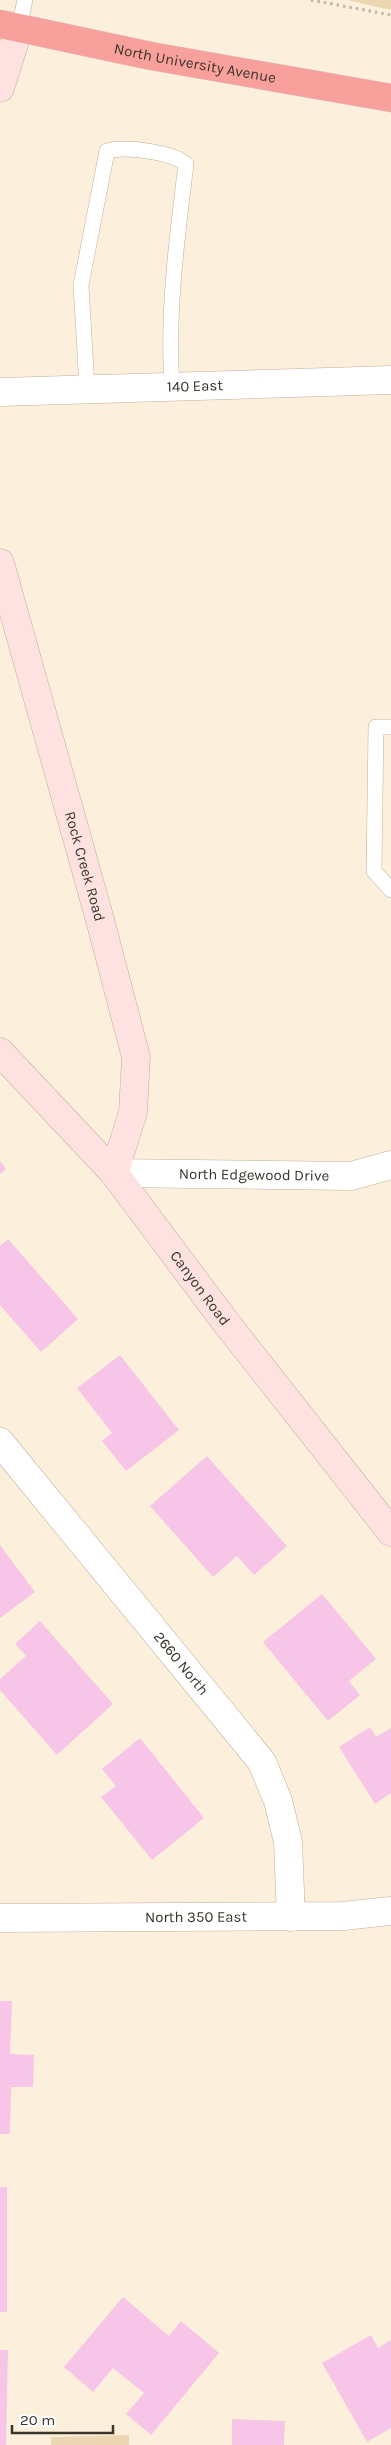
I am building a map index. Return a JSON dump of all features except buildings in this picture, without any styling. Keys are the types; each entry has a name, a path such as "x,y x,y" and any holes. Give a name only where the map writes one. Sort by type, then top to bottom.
{"highway":[{"name":"North University Avenue","path":"10,26 151,56 391,98"}],"street":[{"path":"0,88 10,26"},
{"name":"140 East","path":"0,392 391,380"},
{"name":"Rock Creek Road","path":"0,563 100,920 136,1057 133,1112 114,1173"},
{"name":"Canyon Road","path":"0,1052 114,1173 224,1320 391,1532"},
{"name":"North Edgewood Drive","path":"114,1173 350,1176 391,1165"},
{"name":"2660 North","path":"0,1442 262,1762 278,1801 288,1842 291,1917"},
{"name":"North 350 East","path":"0,1918 291,1917 343,1916 391,1911"}],"lane":[{"path":"10,26 25,0"},
{"path":"87,388 81,285 107,151 118,148 178,158 186,164 175,272 170,350 172,386"},
{"path":"391,727 376,727 374,871 391,890"}],"path":[{"path":"311,0 391,15"}],"shaded area":[{"path":"347,0 391,0 391,10"},
{"path":"129,2435 129,2445 51,2445 51,2437"}]}
